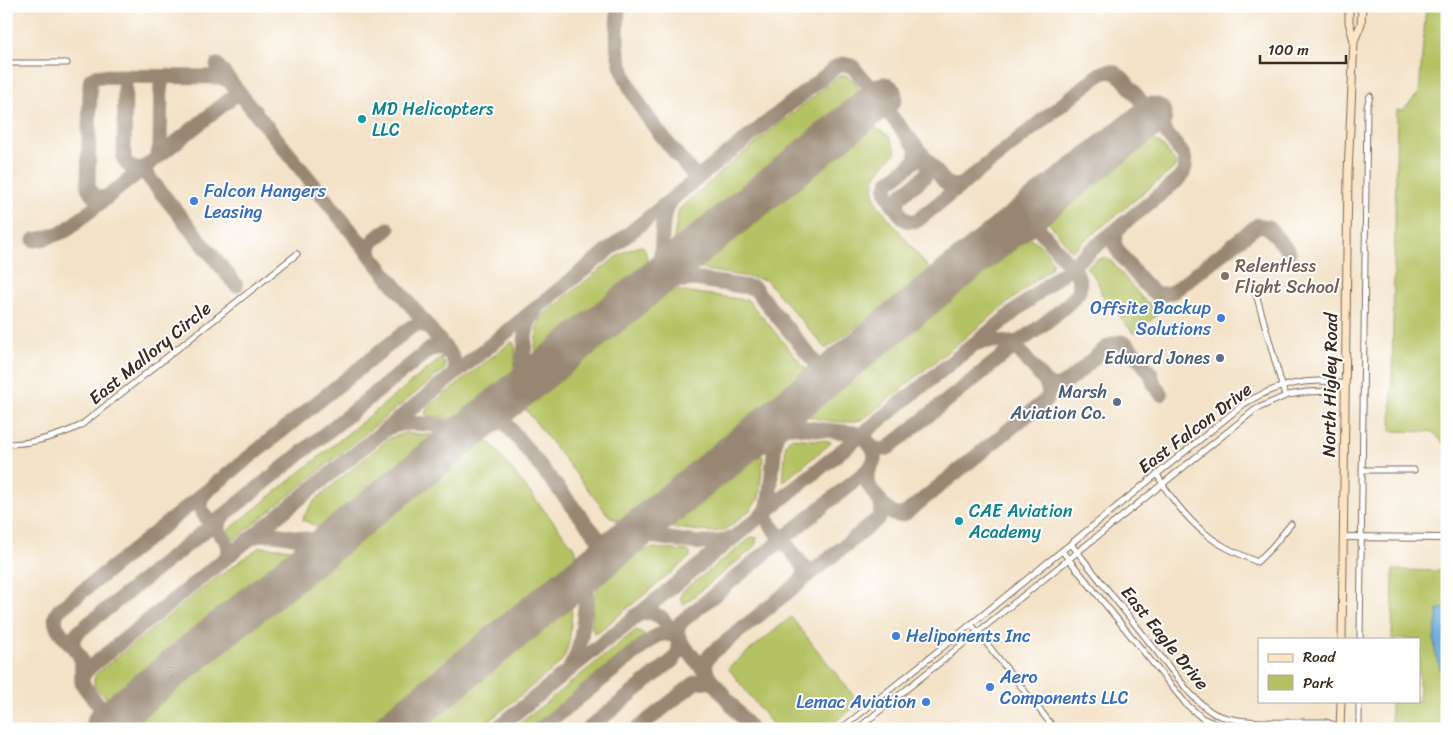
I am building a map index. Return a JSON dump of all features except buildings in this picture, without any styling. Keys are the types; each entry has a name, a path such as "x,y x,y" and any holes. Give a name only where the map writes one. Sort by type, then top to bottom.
{"main road":[{"name":"North Higley Road","path":"1349,6 1348,22 1354,41"},
{"name":"North Higley Road","path":"1342,638 1348,173 1354,41 1361,24 1362,6"},
{"path":"1339,728 1341,702"}],"street":[{"path":"6,63 67,63"},
{"name":"North Higley Road","path":"1360,638 1367,107 1370,96"},
{"name":"East Mallory Circle","path":"6,444 34,442 52,438 80,426 297,254"},
{"path":"1256,294 1285,396"},
{"name":"East Falcon Drive","path":"841,729 1244,404 1260,394 1282,386 1308,381 1330,380 1345,384"},
{"name":"East Falcon Drive","path":"857,729 1256,409 1285,396 1307,392 1330,391 1345,384"},
{"path":"1362,470 1414,470"},
{"path":"1157,474 1189,517 1205,534 1225,547 1257,562 1291,524"},
{"path":"1344,537 1447,538"},
{"name":"East Eagle Drive","path":"1071,544 1196,700 1215,714 1237,720 1326,722 1339,728"},
{"name":"East Eagle Drive","path":"1062,551 1192,710 1210,722 1226,729"},
{"path":"971,624 1055,729"},
{"path":"1130,635 1138,628"},
{"path":"1359,702 1359,729"}],"green space":[{"path":"1426,6 1447,6 1447,447 1433,432 1391,431 1397,110 1403,110 1419,93"},
{"path":"844,75 852,80 858,88 860,93 857,100 672,248 679,209 730,164 838,77"},
{"path":"875,127 889,136 896,152 876,176 874,188 878,205 931,271 826,349 766,280 693,268 858,134"},
{"path":"1154,140 1169,153 1176,164 1173,169 1072,251 1048,222 1149,141"},
{"path":"1029,238 1046,251 1053,263 1051,268 869,415 858,421 847,422 808,416"},
{"path":"640,246 644,247 647,269 539,356 534,357 537,327 543,315 615,258 624,252"},
{"path":"1105,257 1111,261 1142,298 1152,304 1157,315 1134,334 1101,293 1098,282 1086,267 1096,260"},
{"path":"666,289 748,300 806,369 625,520 616,520 608,515 526,410 526,404"},
{"path":"511,342 514,343 515,356 510,379 459,419 425,414 427,408"},
{"path":"441,358 445,364 445,369 235,539 232,539 226,532"},
{"path":"406,433 432,435 435,439 327,526 318,527 303,520 314,501 341,478 390,438"},
{"path":"792,438 830,441 831,443 783,482 786,444"},
{"path":"484,439 492,445 576,550 573,561 364,729 140,729 137,721 148,707 478,440"},
{"path":"759,454 763,457 759,498 750,510 723,530 714,532 672,528 674,524"},
{"path":"752,537 757,538 755,547 683,605 680,597 683,591"},
{"path":"260,547 299,549 114,698 107,699 94,686 96,674 211,582"},
{"path":"654,548 688,551 690,557 601,630 594,633 592,628 593,603 601,583 614,570 631,558"},
{"path":"1393,570 1447,571 1447,729 1391,729 1391,702 1420,702 1420,638 1392,638"},
{"path":"571,608 569,642 562,661 557,666 480,728 434,729 425,727 424,724 567,609"},
{"path":"791,617 857,700 853,704 855,707 832,724 813,729 776,729 728,668"},
{"path":"636,630 645,635 529,729 513,729"}],"water":[{"path":"1440,608 1447,610 1447,692 1435,652 1434,640 1438,610"}],"taxiway":[{"path":"618,6 618,52 630,88 661,135 697,179"},
{"path":"118,729 82,683 83,675 89,668 836,67 843,64 852,66 879,99"},
{"path":"217,65 451,355 456,365 454,374"},
{"path":"496,729 1178,180 1185,167 1182,153 1125,81 1114,72 1100,74 964,183 956,186 944,181 878,100"},
{"path":"108,196 96,197 88,187 91,79 96,76 220,77 230,81"},
{"path":"118,76 125,82 124,159 132,168 145,167"},
{"path":"157,157 160,147 161,83 162,79 167,76"},
{"path":"34,240 65,231 239,92"},
{"path":"916,147 916,160 889,182 886,190 894,206 906,220 918,220 964,183"},
{"path":"899,211 898,203 901,196 925,175 928,168 927,160"},
{"path":"142,169 236,285"},
{"path":"650,284 656,275 659,264 663,220 670,201"},
{"path":"1008,343 1021,340 1044,324 1063,309 1080,288 1076,272 1027,215"},
{"path":"1120,227 1114,242 1117,249 1146,285 1155,293 1160,294 1174,291 1258,225 1268,227 1289,252"},
{"path":"372,257 370,252 371,244 388,229"},
{"path":"650,284 694,279 754,288 827,377"},
{"path":"520,390 526,332 535,311"},
{"path":"82,681 80,657 62,635 56,623 59,610 411,327 420,324 428,327"},
{"path":"975,344 985,341 996,341 1013,345 1046,383 1054,387 1071,379 1105,349 1121,342 1128,345 1151,374 1154,384 1161,394"},
{"path":"873,448 880,450 888,448 1015,346"},
{"path":"220,534 218,526 222,517 430,349 441,347 449,353"},
{"path":"769,424 854,433 864,437 874,450 875,455 868,471 868,483 887,509 894,514 900,515 906,513 1047,399 1049,391 1046,383"},
{"path":"510,397 504,408 504,421 598,538 600,545 600,554 589,572 579,647 571,666"},
{"path":"481,421 493,417 504,421"},
{"path":"778,417 766,515 771,525 804,567 805,574 800,582"},
{"path":"391,427 411,423 463,428 473,427"},
{"path":"680,640 677,631 681,622 870,468"},
{"path":"205,493 200,502 201,510 225,540 228,549 226,558"},
{"path":"707,674 705,662 711,654 879,518 882,509 880,500"},
{"path":"75,650 73,641 78,632 222,517"},
{"path":"253,537 273,534 318,540 329,539 339,535"},
{"path":"598,538 610,544 635,536 699,543 720,542 729,539"},
{"path":"636,615 650,612 661,617 751,729"},
{"path":"540,729 655,637 668,634 680,640"},
{"path":"588,729 673,660 679,648 675,635"},
{"path":"637,729 696,682 709,681 717,686"},
{"path":"396,729 402,720"},
{"path":"946,729 957,729"}],"runway":[{"path":"106,723 883,96"},
{"path":"392,729 1027,215 1153,116"}],"place":[{"name":"MD Helicopters LLC","path":"362,119"},
{"name":"Falcon Hangers Leasing","path":"194,201"},
{"name":"Relentless Flight School","path":"1225,276"},
{"name":"Offsite Backup Solutions","path":"1221,318"},
{"name":"Edward Jones","path":"1220,358"},
{"name":"Marsh Aviation Co.","path":"1117,402"},
{"name":"CAE Aviation Academy","path":"959,521"},
{"name":"Heliponents Inc","path":"896,636"},
{"name":"Aero Components LLC","path":"990,687"},
{"name":"Lemac Aviation","path":"926,702"}]}
